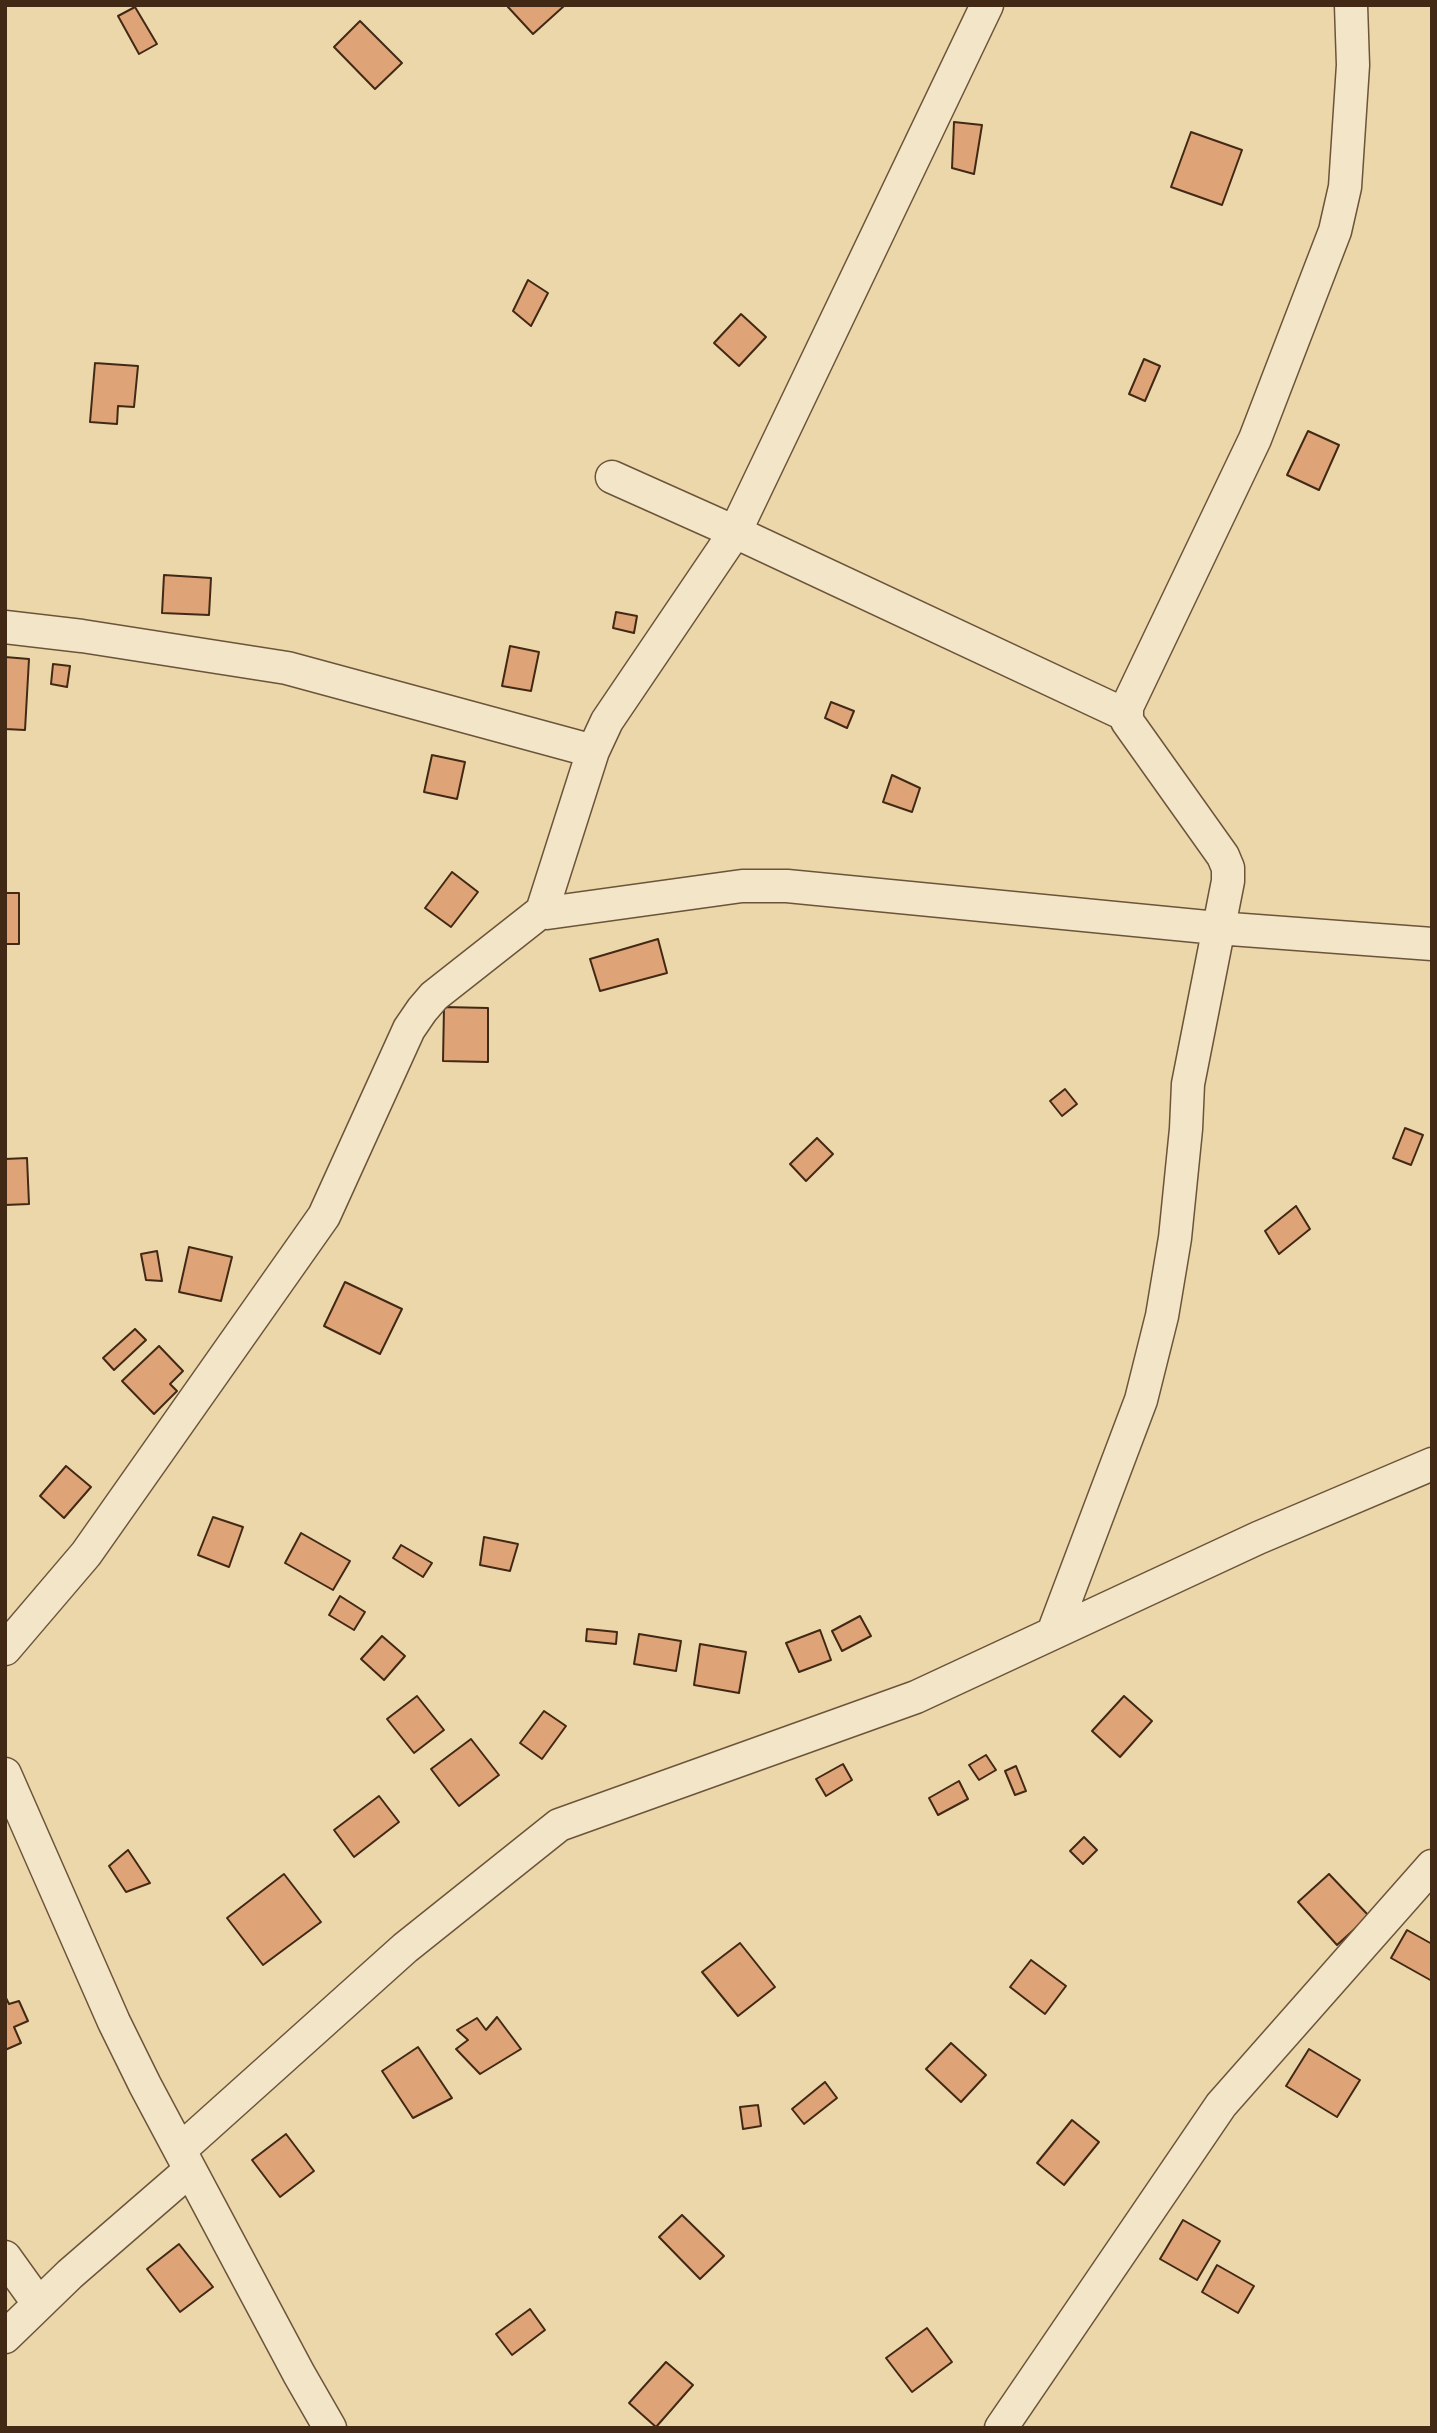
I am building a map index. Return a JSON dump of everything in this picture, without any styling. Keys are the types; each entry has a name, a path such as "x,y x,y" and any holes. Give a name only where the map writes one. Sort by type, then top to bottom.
{"street":[{"path":"5,1648 86,1554 318,1226 333,1200 409,1029 422,1010 434,996 542,911 593,751 607,721 735,532 987,5"},
{"path":"1053,1633 1141,1400 1162,1316 1175,1238 1188,1084 1228,881 1228,868 1223,856 1127,721 1127,707 1255,439 1335,231 1345,187 1353,65 1351,5"},
{"path":"611,477 1126,715"},
{"path":"5,627 82,636 287,668 593,751"},
{"path":"542,911 547,913 742,886 787,887 1217,928 1432,944"},
{"path":"5,2337 185,2160 253,2087 405,1948 550,1831 575,1819 915,1697 1258,1538 1432,1464"},
{"path":"5,1774 114,2022 185,2160 330,2428"},
{"path":"1001,2428 1221,2105 1432,1866"},
{"path":"5,2257 38,2303"}],"building":[{"path":"564,6 533,34 508,7"},
{"path":"135,7 157,44 139,54 118,16"},
{"path":"360,21 402,63 375,89 334,47"},
{"path":"954,122 982,125 974,174 952,168"},
{"path":"1191,132 1242,150 1222,205 1171,187"},
{"path":"528,280 548,293 531,326 513,311"},
{"path":"741,314 766,337 739,366 714,343"},
{"path":"1144,359 1160,366 1145,401 1129,394"},
{"path":"95,363 138,366 134,407 118,406 117,424 90,422"},
{"path":"1308,431 1339,445 1319,490 1287,475"},
{"path":"164,575 211,578 209,615 162,613"},
{"path":"616,612 637,616 634,633 613,628"},
{"path":"510,646 539,652 531,691 502,686"},
{"path":"5,657 29,659 25,730 5,729"},
{"path":"53,664 70,666 67,687 51,684"},
{"path":"831,702 854,711 847,728 825,718"},
{"path":"432,755 465,762 457,799 424,792"},
{"path":"892,775 920,788 912,812 883,802"},
{"path":"452,872 478,892 451,927 425,908"},
{"path":"5,893 19,893 19,944 5,944"},
{"path":"658,939 667,973 600,991 590,959"},
{"path":"444,1007 488,1008 488,1062 443,1061"},
{"path":"1065,1089 1077,1104 1062,1116 1050,1101"},
{"path":"1405,1128 1423,1135 1411,1165 1393,1158"},
{"path":"817,1138 833,1154 806,1181 790,1164"},
{"path":"27,1158 29,1204 5,1205 5,1159"},
{"path":"1296,1206 1310,1229 1279,1254 1265,1231"},
{"path":"189,1247 232,1257 221,1301 179,1292"},
{"path":"157,1251 162,1281 146,1280 141,1254"},
{"path":"345,1282 402,1309 380,1354 324,1326"},
{"path":"135,1329 146,1340 114,1370 103,1358"},
{"path":"159,1346 183,1371 170,1384 177,1391 154,1414 122,1381"},
{"path":"66,1466 91,1487 64,1518 40,1496"},
{"path":"213,1517 243,1527 229,1567 198,1555"},
{"path":"301,1533 350,1561 333,1590 285,1563"},
{"path":"484,1537 518,1544 510,1571 480,1565"},
{"path":"401,1545 432,1563 423,1577 393,1558"},
{"path":"340,1596 365,1612 354,1630 329,1615"},
{"path":"860,1616 871,1636 842,1651 832,1631"},
{"path":"587,1629 617,1632 616,1644 586,1641"},
{"path":"820,1630 831,1660 799,1672 786,1643"},
{"path":"639,1634 681,1641 676,1671 634,1664"},
{"path":"382,1636 405,1656 384,1680 361,1659"},
{"path":"700,1644 746,1652 739,1693 694,1685"},
{"path":"417,1696 444,1730 414,1753 387,1719"},
{"path":"1124,1696 1152,1721 1120,1757 1092,1731"},
{"path":"544,1711 566,1726 542,1759 520,1743"},
{"path":"471,1739 499,1775 459,1806 431,1769"},
{"path":"986,1755 996,1770 979,1780 969,1765"},
{"path":"843,1764 852,1780 826,1796 816,1779"},
{"path":"1016,1766 1026,1791 1015,1795 1005,1771"},
{"path":"959,1781 968,1799 938,1815 929,1798"},
{"path":"379,1796 399,1822 354,1857 334,1830"},
{"path":"1084,1837 1097,1850 1083,1864 1070,1851"},
{"path":"128,1850 150,1883 126,1892 109,1866"},
{"path":"284,1874 321,1922 263,1965 227,1918"},
{"path":"1329,1874 1369,1916 1337,1945 1298,1902"},
{"path":"1407,1930 1432,1944 1432,1981 1391,1958"},
{"path":"740,1943 775,1987 738,2016 702,1972"},
{"path":"1031,1960 1066,1986 1045,2014 1010,1987"},
{"path":"5,1996 9,2004 19,2001 28,2021 14,2027 21,2043 5,2050"},
{"path":"497,2017 521,2049 480,2074 456,2049 468,2040 457,2030 477,2018 486,2030"},
{"path":"951,2043 986,2075 961,2102 926,2069"},
{"path":"418,2047 452,2098 413,2118 382,2071"},
{"path":"1309,2049 1360,2080 1337,2117 1286,2086"},
{"path":"825,2082 837,2098 804,2124 792,2109"},
{"path":"758,2105 761,2126 743,2129 740,2107"},
{"path":"1072,2120 1099,2142 1064,2185 1037,2163"},
{"path":"286,2134 314,2171 280,2197 252,2160"},
{"path":"682,2215 724,2256 700,2279 659,2237"},
{"path":"1183,2220 1220,2241 1197,2280 1160,2259"},
{"path":"179,2244 213,2287 180,2312 147,2269"},
{"path":"1217,2265 1254,2286 1238,2313 1202,2292"},
{"path":"530,2309 545,2330 512,2355 496,2334"},
{"path":"927,2328 952,2362 912,2392 886,2358"},
{"path":"666,2362 693,2385 656,2427 629,2403"}]}
